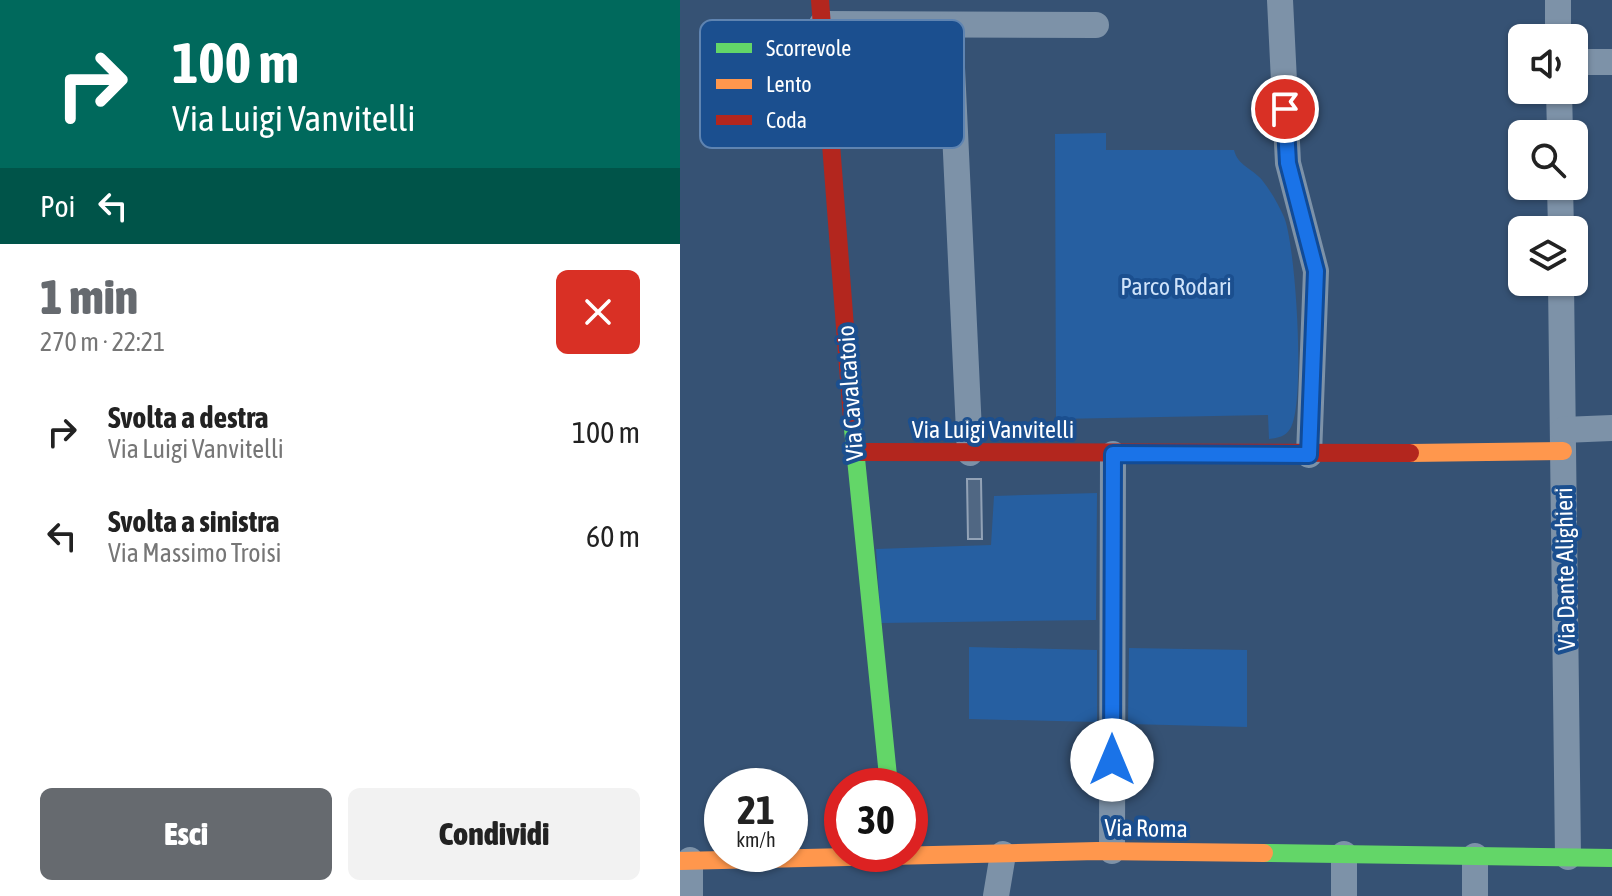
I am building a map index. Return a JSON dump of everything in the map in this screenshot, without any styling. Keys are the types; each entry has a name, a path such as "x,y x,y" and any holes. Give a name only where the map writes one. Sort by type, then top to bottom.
{"street":[{"path":"1280,0 1288,163 1316,271 1309,455"},
{"path":"1558,0 1558,24"},
{"path":"821,12 900,20"},
{"path":"964,25 1096,25"},
{"path":"1588,62 1612,62"},
{"name":"Via Cavalcatoio","path":"832,148 855,452 887,768"},
{"path":"956,148 970,453"},
{"name":"Via Dante Alighieri","path":"1561,296 1568,857"},
{"path":"1563,441 1612,428"},
{"name":"Via Luigi Vanvitelli","path":"855,452 1309,455 1563,441"},
{"path":"1112,851 1113,454"},
{"name":"Via Roma","path":"928,855 1112,851 1612,858"},
{"path":"996,896 1003,854"},
{"path":"1344,854 1344,896"},
{"path":"1475,856 1475,896"},
{"name":"Via Roma","path":"685,860 824,857"},
{"path":"685,860 690,896"}],"green space":[{"name":"Parco Rodari","path":"1106,133 1106,150 1234,150 1239,160 1262,180 1274,198 1288,233 1298,325 1295,415 1290,429 1278,438 1269,439 1268,415 1056,419 1055,134"},
{"path":"1097,493 1096,620 881,623 876,549 991,545 994,496"},
{"path":"969,647 1097,650 1097,722 969,719"},
{"path":"1129,648 1247,650 1247,727 1128,724"}],"building":[{"path":"967,479 981,479 982,539 968,539"}],"traffic: fast":[{"path":"852,419 887,768"},
{"path":"1264,853 1612,858"}],"traffic: slow":[{"path":"1410,453 1563,451"},
{"path":"680,861 1097,851 1264,853"}],"traffic: jam":[{"path":"820,0 822,20"},
{"path":"831,148 852,419"},
{"path":"855,452 1410,453"}],"route":[{"path":"1112,760 1113,454 1309,455 1316,271 1288,163 1285,109"}]}
